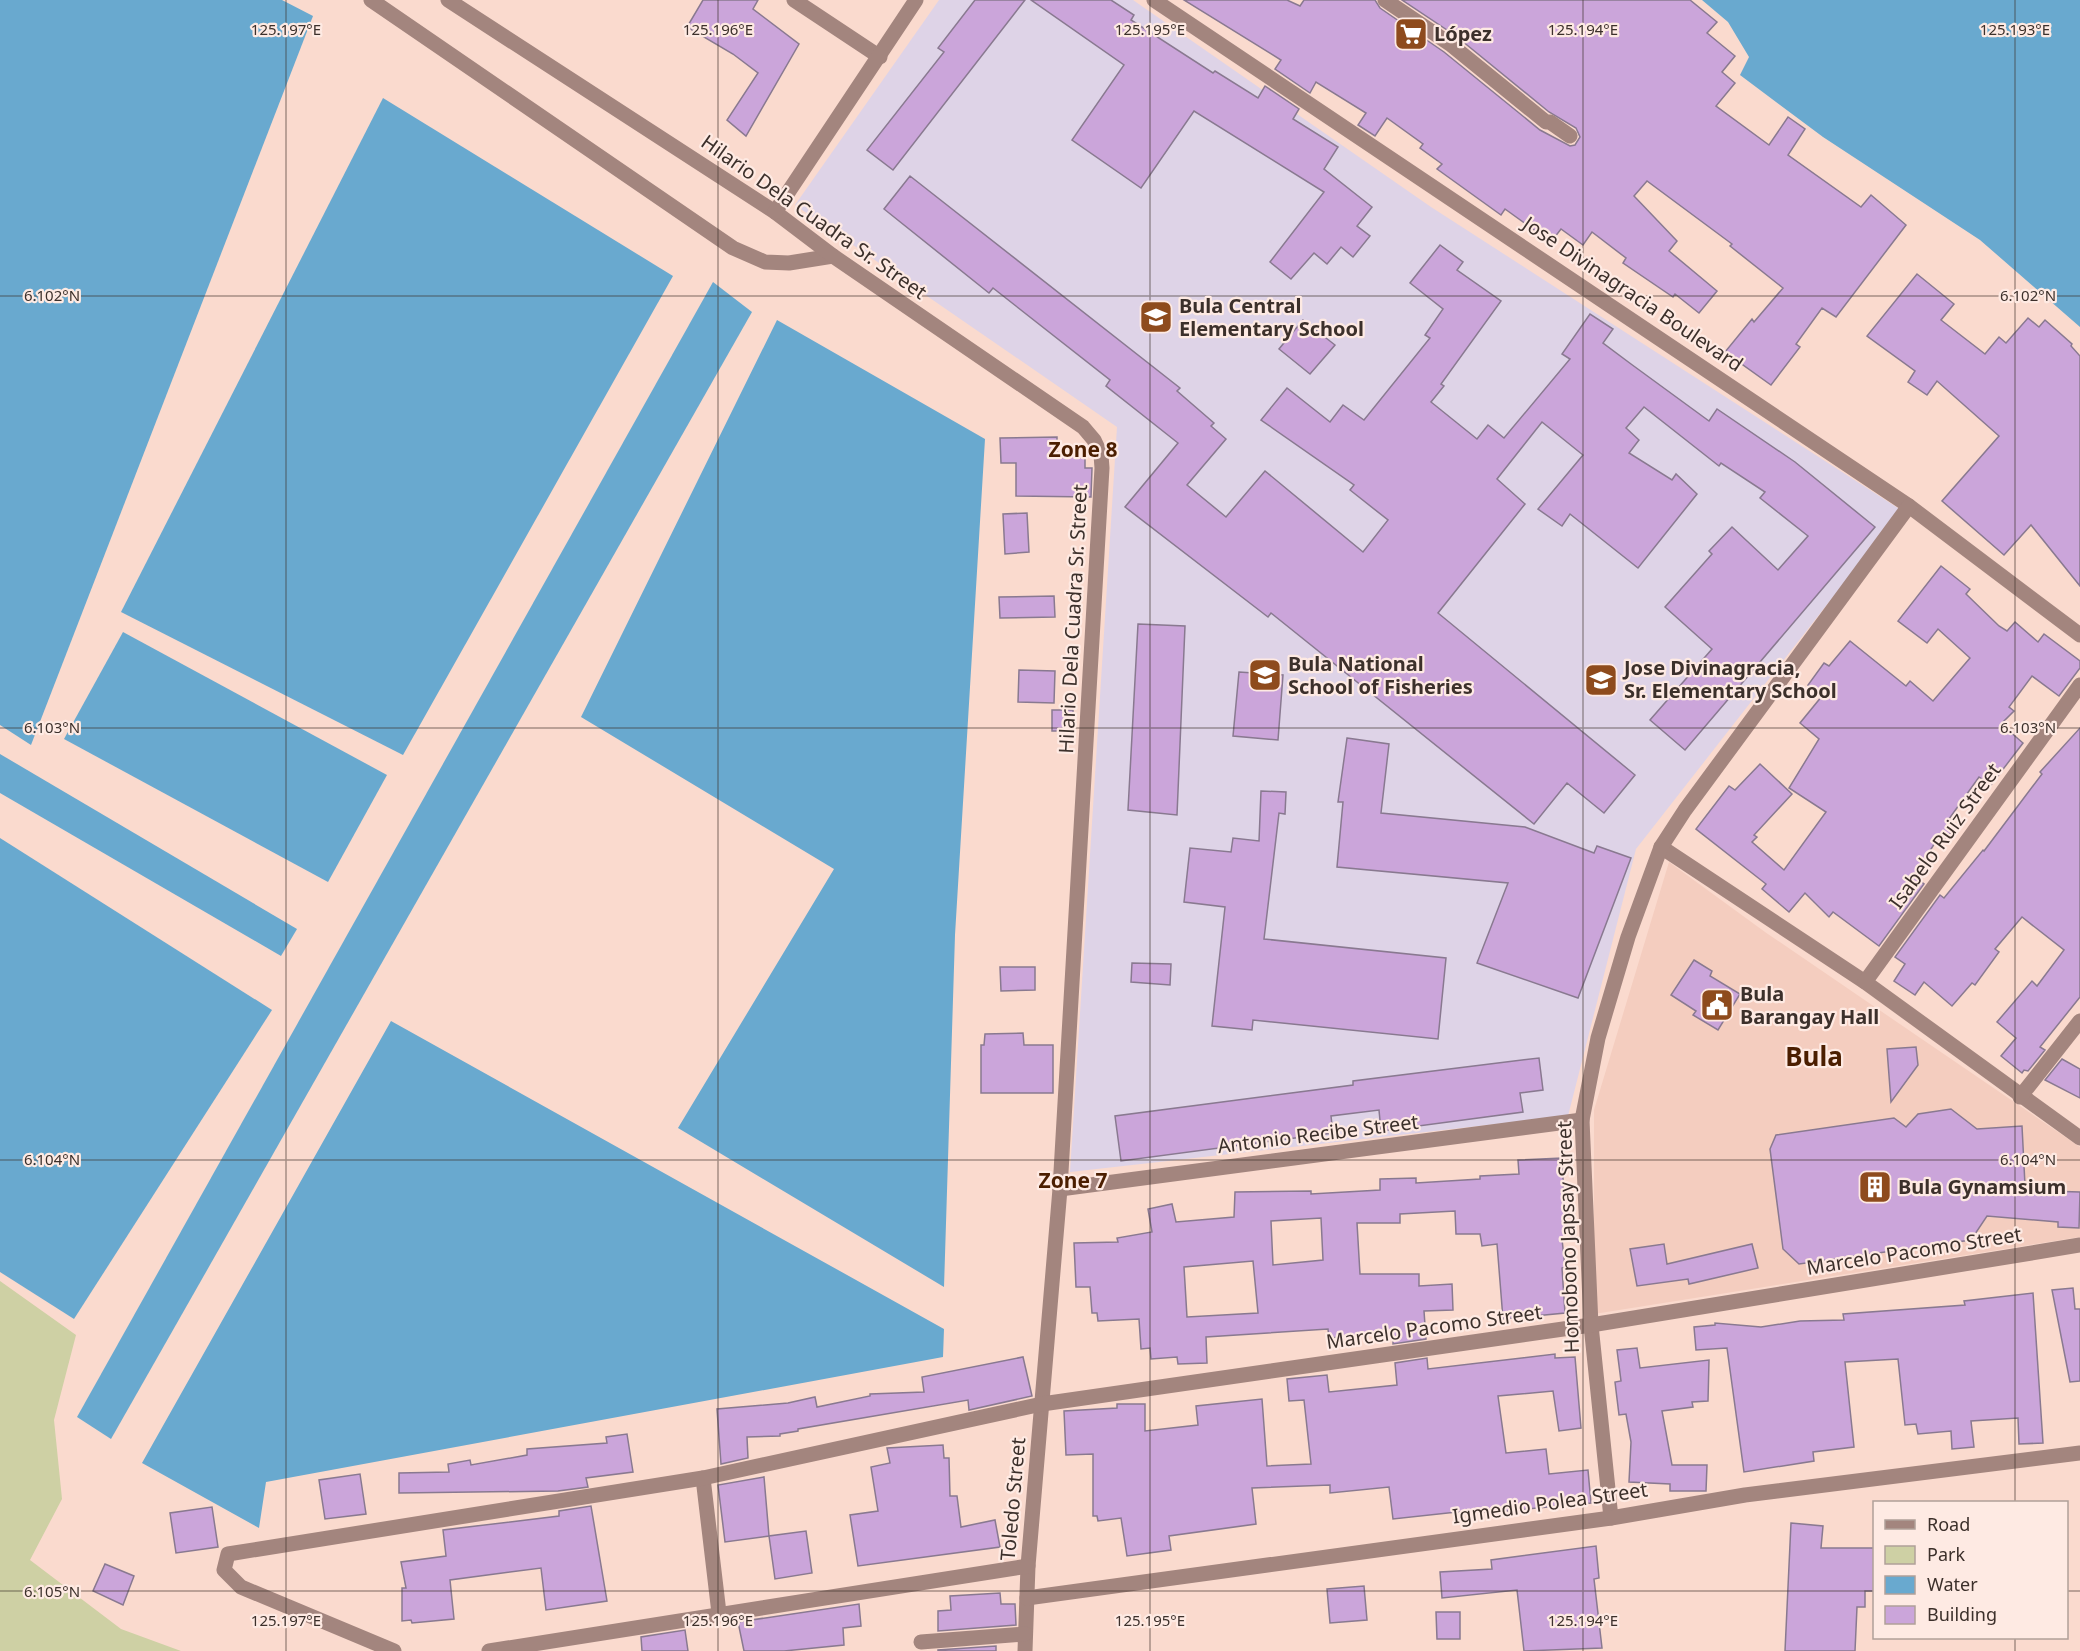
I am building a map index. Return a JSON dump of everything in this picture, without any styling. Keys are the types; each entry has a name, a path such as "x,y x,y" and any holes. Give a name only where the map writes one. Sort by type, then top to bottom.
{"street":[{"path":"371,0 733,248 765,262 789,263 833,256"},
{"name":"Hilario Dela Cuadra Sr. Street","path":"448,0 775,212 833,256 1083,427 1101,455 1060,1188 1042,1404"},
{"path":"794,0 880,57"},
{"path":"775,212 916,0"},
{"name":"Jose Divinagracia Boulevard","path":"1154,0 1909,506 2080,635"},
{"path":"1384,0 1450,44 1546,122 1550,122 1570,136"},
{"name":"Homobono Japsay Street","path":"1611,1518 1591,1325 1582,1120 1598,1038 1612,986 1661,847 1685,810 1909,506"},
{"name":"Isabelo Ruiz Street","path":"1865,982 2080,685"},
{"path":"1661,847 1865,982 2020,1097 2080,1138"},
{"path":"2020,1097 2080,1022"},
{"name":"Antonio Recibe Street","path":"1060,1188 1582,1120"},
{"name":"Marcelo Pacomo Street","path":"394,1651 241,1587 224,1570 228,1554 703,1478 1042,1404 1591,1325 2080,1245"},
{"name":"Toledo Street","path":"1025,1651 1028,1566 1042,1404"},
{"name":"Igmedio Polea Street","path":"1027,1598 1611,1518 1745,1495 2080,1453"},
{"path":"703,1478 719,1613"},
{"path":"489,1651 1028,1566"},
{"path":"921,1642 1026,1634"}],"shaded area":[{"path":"939,0 1133,0 1431,207 1901,510 1636,849 1568,1116 1070,1172 1117,427 795,205"},
{"path":"1669,862 1765,932 2080,1147 2080,1237 1594,1314 1594,1110"}],"green space":[{"path":"0,1281 76,1335 54,1420 62,1499 30,1560 121,1629 181,1651 0,1651"}],"water":[{"path":"0,0 282,0 313,16 31,745 0,725"},
{"path":"1702,0 2080,0 2080,327 1980,240 1823,137 1740,75 1749,57 1728,22"},
{"path":"383,98 673,276 403,755 121,612"},
{"path":"713,282 752,312 111,1439 77,1417"},
{"path":"777,320 985,439 955,935 944,1287 678,1128 834,869 581,717"},
{"path":"123,632 387,775 328,882 64,739"},
{"path":"0,754 297,929 281,956 0,793"},
{"path":"0,838 272,1010 74,1319 0,1272"},
{"path":"391,1021 944,1329 943,1357 266,1482 259,1528 142,1463"}],"building":[{"path":"703,0 758,0 753,9 799,44 746,136 727,120 758,73 733,54 687,27"},
{"path":"975,0 1025,0 893,170 867,150 944,52 938,48"},
{"path":"1031,0 1111,0 1134,15 1131,20 1213,73 1215,71 1258,98 1265,86 1299,109 1293,119 1338,147 1324,169 1372,207 1357,226 1370,236 1353,257 1341,247 1327,264 1314,253 1291,279 1270,262 1324,192 1194,111 1141,188 1072,140 1124,65"},
{"path":"1184,0 1287,0 1300,6 1304,0 1375,0 1380,8 1444,52 1540,130 1570,146 1575,145 1580,137 1576,128 1549,112 1456,36 1402,0 1690,0 1717,22 1707,33 1735,56 1722,72 1735,83 1716,106 1769,145 1788,117 1805,129 1788,155 1861,207 1871,195 1906,225 1836,317 1822,308 1796,344 1800,347 1771,385 1725,352 1752,319 1754,322 1783,288 1730,246 1732,244 1647,181 1634,196 1677,241 1669,251 1717,291 1699,313 1675,294 1673,297 1623,263 1626,258 1592,232 1583,245 1561,229 1551,242 1505,209 1501,215 1437,169 1442,164 1420,148 1423,144 1387,118 1375,136 1358,125 1366,113 1316,82 1310,93 1275,69 1281,60"},
{"path":"910,176 1180,388 1177,391 1214,423 1211,426 1226,439 1187,485 1226,517 1265,471 1363,552 1388,520 1350,490 1354,485 1261,420 1287,388 1330,422 1343,405 1364,420 1430,338 1425,335 1443,309 1410,283 1440,245 1463,262 1457,270 1501,301 1441,384 1444,386 1431,402 1477,439 1488,425 1504,438 1570,359 1562,354 1590,314 1613,329 1603,343 1631,364 1709,421 1717,409 1795,462 1875,527 1685,750 1650,720 1712,649 1665,607 1712,554 1709,551 1732,527 1778,570 1808,536 1760,498 1765,492 1721,463 1719,466 1644,407 1626,428 1639,440 1629,453 1672,480 1676,474 1697,494 1638,568 1570,514 1562,526 1538,509 1583,455 1542,422 1497,479 1525,504 1438,613 1635,775 1604,813 1567,783 1534,824 1271,613 1268,617 1125,507 1178,443 1106,386 1110,380 993,288 989,293 884,209"},
{"path":"1917,274 1954,304 1941,320 1985,354 1999,337 2006,343 2028,318 2039,327 2045,320 2072,344 2071,346 2080,356 2080,586 2031,525 2004,555 1942,501 1999,436 1937,381 1927,395 1908,382 1915,371 1867,336"},
{"path":"1303,320 1335,345 1310,374 1279,349"},
{"path":"1057,437 1057,455 1085,454 1085,468 1092,468 1091,497 1016,496 1016,463 1001,463 1000,438"},
{"path":"1027,513 1029,552 1005,554 1003,514"},
{"path":"1941,566 1970,589 1966,594 1999,626 2007,631 2015,622 2038,642 2044,634 2080,661 2080,668 2059,696 2032,676 2009,707 2014,711 2001,724 2023,743 1991,785 1979,777 1949,819 1957,826 1942,842 1938,838 1914,876 1924,884 1879,946 1833,912 1829,917 1805,893 1789,912 1762,889 1766,884 1696,829 1729,786 1735,790 1760,764 1792,794 1754,835 1757,837 1752,842 1784,870 1826,812 1789,788 1819,739 1800,723 1822,696 1808,685 1824,663 1829,666 1850,641 1906,686 1910,681 1933,701 1970,658 1938,629 1927,643 1898,621"},
{"path":"1054,596 1055,617 1000,618 999,597"},
{"path":"1138,624 1185,626 1177,815 1128,810"},
{"path":"1019,670 1055,671 1054,703 1018,702"},
{"path":"1239,672 1283,675 1278,740 1233,736"},
{"path":"1052,710 1073,710 1073,731 1052,731"},
{"path":"2080,728 2080,997 2040,1047 2045,1050 2028,1071 2024,1070 2022,1073 2001,1056 2016,1038 1997,1022 2032,981 2037,986 2064,950 2022,917 1995,949 1999,952 1975,985 1972,983 1952,1006 1924,982 1915,995 1894,981 1905,964 1895,957 1940,895 1944,898 1984,851 2042,774 2040,772"},
{"path":"1347,738 1389,744 1381,813 1525,827 1594,853 1597,846 1631,858 1578,998 1477,963 1508,883 1337,867 1343,802 1338,802"},
{"path":"1261,791 1286,792 1285,814 1279,813 1264,939 1446,958 1438,1039 1253,1020 1252,1030 1212,1026 1225,907 1184,902 1190,848 1231,852 1233,838 1259,841"},
{"path":"1694,960 1712,971 1710,976 1740,994 1718,1030 1693,1015 1696,1011 1671,995"},
{"path":"1132,963 1171,964 1170,985 1131,982"},
{"path":"1000,967 1035,967 1035,990 1001,991"},
{"path":"1023,1033 1024,1045 1053,1045 1053,1093 981,1093 981,1045 984,1045 985,1034"},
{"path":"1916,1047 1918,1065 1891,1102 1887,1049"},
{"path":"1539,1058 1543,1090 1520,1093 1523,1112 1381,1131 1379,1110 1331,1116 1333,1133 1121,1161 1115,1116 1353,1085 1353,1081"},
{"path":"2062,1059 2080,1069 2080,1098 2045,1080"},
{"name":"Bula Gynamsium","path":"1951,1109 1977,1129 2022,1126 2025,1185 2049,1187 2048,1191 2080,1192 2079,1228 2058,1227 2058,1222 1987,1216 1971,1240 1799,1264 1783,1249 1770,1149 1776,1135 1894,1118 1906,1127 1918,1114"},
{"path":"1562,1158 1566,1239 1562,1239 1565,1267 1562,1268 1565,1313 1503,1319 1497,1244 1482,1246 1480,1234 1456,1234 1455,1211 1400,1214 1400,1223 1357,1223 1360,1274 1419,1274 1419,1286 1452,1284 1453,1310 1424,1311 1426,1339 1393,1344 1393,1336 1374,1338 1374,1334 1329,1338 1328,1329 1206,1337 1207,1363 1178,1364 1177,1357 1151,1359 1150,1348 1141,1349 1139,1319 1098,1321 1097,1313 1092,1313 1090,1287 1076,1287 1074,1243 1118,1242 1117,1238 1152,1232 1148,1209 1172,1204 1176,1222 1234,1217 1235,1192 1311,1191 1311,1194 1380,1190 1380,1179 1416,1178 1416,1183 1480,1179 1480,1176 1519,1174 1518,1160","holes":["1321,1218 1323,1260 1273,1265 1271,1221","1253,1261 1258,1313 1187,1317 1184,1267"]},
{"path":"1664,1244 1667,1264 1752,1244 1758,1268 1689,1284 1688,1279 1637,1286 1630,1249"},
{"path":"2073,1288 2075,1309 2080,1309 2080,1381 2070,1382 2052,1290"},
{"path":"2033,1293 2043,1443 2019,1444 2018,1418 1971,1421 1974,1447 1952,1449 1951,1431 1918,1434 1916,1424 1905,1425 1898,1359 1845,1362 1854,1447 1813,1452 1814,1461 1744,1472 1727,1348 1696,1350 1694,1327 1715,1325 1715,1323 1761,1327 1800,1321 1844,1320 1843,1314 1965,1305 1964,1301"},
{"path":"1637,1348 1640,1368 1709,1360 1708,1401 1692,1402 1693,1407 1662,1411 1672,1465 1707,1465 1706,1491 1670,1491 1670,1484 1629,1482 1631,1442 1626,1414 1619,1415 1615,1382 1621,1381 1617,1350"},
{"path":"1555,1354 1555,1358 1575,1357 1581,1428 1559,1431 1553,1391 1498,1396 1506,1453 1546,1449 1549,1474 1588,1470 1591,1503 1496,1512 1457,1512 1393,1519 1389,1487 1330,1493 1330,1485 1252,1488 1256,1524 1169,1536 1171,1550 1127,1556 1121,1518 1098,1521 1097,1516 1093,1516 1093,1454 1066,1455 1064,1411 1117,1408 1117,1404 1145,1404 1145,1431 1198,1425 1196,1406 1262,1399 1267,1466 1311,1464 1304,1400 1289,1401 1287,1379 1327,1375 1329,1392 1397,1385 1395,1363 1427,1358 1428,1369"},
{"path":"1023,1357 1032,1396 969,1410 968,1400 798,1429 798,1431 780,1434 780,1436 747,1437 748,1458 721,1464 717,1409 788,1403 815,1397 817,1407 870,1396 870,1394 924,1392 922,1377"},
{"path":"627,1434 633,1472 586,1478 588,1487 558,1491 399,1493 399,1473 449,1472 448,1464 470,1460 471,1465 527,1455 527,1449 607,1443 606,1437"},
{"path":"943,1445 944,1458 949,1458 950,1496 957,1496 961,1527 995,1520 1000,1547 858,1566 850,1515 878,1511 871,1467 890,1463 887,1448"},
{"path":"360,1474 366,1514 325,1519 319,1480"},
{"path":"764,1477 769,1536 725,1542 718,1485"},
{"path":"591,1506 607,1601 546,1610 541,1568 450,1580 454,1619 412,1623 411,1620 402,1621 402,1588 406,1588 401,1562 446,1556 443,1530 559,1516 559,1511"},
{"path":"212,1507 218,1547 176,1553 170,1513"},
{"path":"1791,1523 1823,1526 1821,1548 1873,1548 1873,1591 1865,1591 1865,1607 1857,1607 1855,1651 1785,1651"},
{"path":"806,1531 812,1573 775,1579 769,1536"},
{"path":"1596,1546 1599,1578 1594,1579 1602,1648 1524,1651 1517,1590 1442,1598 1440,1572 1492,1569 1491,1560"},
{"path":"105,1564 134,1576 123,1605 93,1591"},
{"path":"1364,1586 1367,1620 1330,1623 1327,1589"},
{"path":"1000,1593 1001,1604 1015,1604 1016,1625 938,1631 938,1611 951,1610 950,1596"},
{"path":"859,1604 861,1626 843,1628 844,1645 784,1651 744,1651 738,1622"},
{"path":"1436,1612 1460,1612 1460,1639 1437,1639"},
{"path":"685,1630 688,1651 642,1651 641,1637"},
{"path":"996,1646 996,1651 938,1651 938,1650"}],"place":[{"name":"López","path":"1411,34"},
{"name":"Bula Central Elementary School","path":"1156,317"},
{"name":"Bula National School of Fisheries","path":"1265,675"},
{"name":"Jose Divinagracia, Sr. Elementary School","path":"1601,680"},
{"name":"Bula Barangay Hall","path":"1717,1005"},
{"name":"Bula Gynamsium","path":"1875,1187"}],"district":[{"name":"Zone 8","path":"1083,450"},
{"name":"Bula","path":"1814,1057"},
{"name":"Zone 7","path":"1073,1181"}]}
